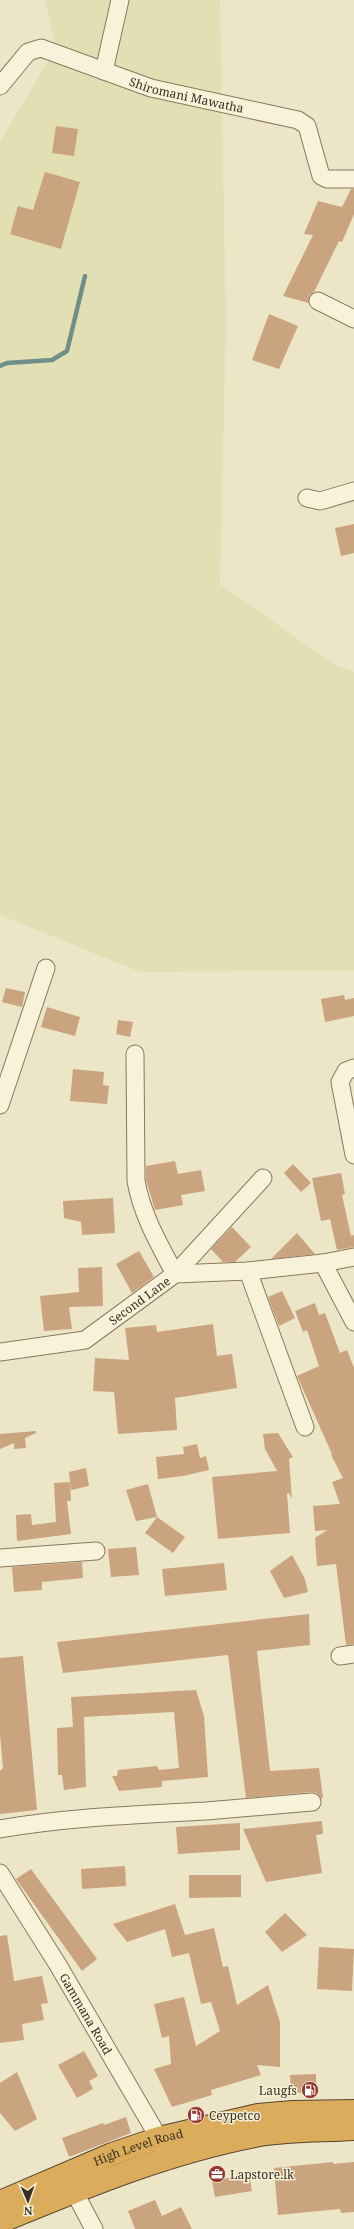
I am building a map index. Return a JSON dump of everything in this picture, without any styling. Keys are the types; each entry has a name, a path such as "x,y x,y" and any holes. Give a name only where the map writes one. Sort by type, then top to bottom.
{"highway":[{"name":"High Level Road","path":"0,2202 70,2183 163,2148 258,2115 293,2112 354,2111"},
{"name":"High Level Road","path":"163,2148 261,2135 354,2129"},
{"name":"High Level Road","path":"0,2222 70,2183"}],"street":[{"path":"104,71 120,0"},
{"name":"Shiromani Mawatha","path":"0,86 28,52 41,48 151,88 298,120 307,126 321,176 327,179 354,179"},
{"path":"318,301 354,319"},
{"path":"307,498 320,501 354,491"},
{"path":"0,1105 46,968"},
{"path":"136,1054 136,1180 139,1198 148,1223 175,1274 263,1178"},
{"path":"354,1068 346,1071 340,1082 354,1155"},
{"name":"Second Lane","path":"0,1352 85,1340 175,1274 248,1271 354,1258"},
{"path":"323,1263 354,1322"},
{"path":"248,1271 305,1427"},
{"path":"0,1558 96,1551"},
{"path":"0,1829 49,1820 97,1816 206,1811 312,1802"},
{"name":"Gammana Road","path":"0,1873 58,1965 163,2148"},
{"path":"70,2183 94,2229"}],"shaded area":[{"path":"45,0 220,0 226,324 220,584 335,665 354,672 354,970 140,972 0,915 0,142 56,48"}],"building":[{"path":"56,126 78,129 74,156 52,153"},
{"path":"45,172 80,182 61,249 10,234 18,206 33,210"},
{"path":"351,189 354,189 354,214 342,242 339,241 314,292 309,296 309,303 283,296 313,235 304,234 318,201 342,207"},
{"path":"269,314 298,326 279,369 252,360"},
{"path":"354,524 354,553 341,556 335,528"},
{"path":"6,988 25,992 22,1007 2,1002"},
{"path":"344,995 345,1000 354,998 354,1016 325,1022 321,999"},
{"path":"47,1007 80,1017 75,1036 41,1027"},
{"path":"118,1020 133,1022 130,1037 116,1034"},
{"path":"73,1069 104,1072 103,1085 109,1086 107,1104 70,1101"},
{"path":"175,1161 178,1174 201,1170 205,1191 181,1195 183,1205 155,1210 146,1180 146,1166"},
{"path":"293,1164 311,1183 301,1192 284,1173"},
{"path":"341,1173 345,1194 342,1195 351,1236 354,1235 354,1247 337,1250 330,1219 321,1221 312,1178"},
{"path":"113,1198 115,1233 82,1235 81,1222 64,1218 63,1201"},
{"path":"232,1227 251,1247 235,1262 223,1262 211,1249"},
{"path":"297,1233 315,1254 271,1259"},
{"path":"139,1251 154,1277 132,1293 116,1264"},
{"path":"102,1267 103,1306 69,1307 72,1329 44,1331 40,1296 79,1292 78,1268"},
{"path":"282,1291 295,1318 279,1326 268,1297"},
{"path":"315,1303 319,1315 325,1313 340,1353 347,1350 354,1368 354,1644 346,1645 336,1564 317,1566 315,1538 327,1530 315,1531 313,1506 340,1504 332,1482 343,1478 331,1455 332,1454 297,1376 319,1366 307,1330 303,1332 295,1311"},
{"path":"213,1324 217,1356 232,1354 237,1388 175,1398 177,1430 118,1434 114,1392 93,1391 95,1358 129,1360 125,1328 156,1325 157,1332"},
{"path":"36,1431 36,1433 25,1438 26,1448 14,1449 14,1443 0,1449 0,1434"},
{"path":"278,1433 293,1457 289,1459 292,1499 289,1493 287,1494 290,1533 218,1539 212,1477 277,1471 265,1449 263,1434"},
{"path":"197,1444 200,1458 206,1456 209,1470 183,1476 158,1479 156,1457 184,1454 183,1447"},
{"path":"86,1468 89,1486 71,1490 69,1472"},
{"path":"70,1482 71,1501 67,1501 71,1534 17,1541 16,1515 31,1514 32,1525 56,1522 54,1483"},
{"path":"148,1484 157,1517 136,1521 126,1490"},
{"path":"157,1517 185,1537 173,1553 145,1533"},
{"path":"136,1547 139,1575 111,1577 108,1549"},
{"path":"292,1555 305,1579 308,1592 284,1598 270,1571"},
{"path":"82,1562 83,1578 42,1582 42,1590 14,1592 12,1567"},
{"path":"224,1563 227,1590 165,1596 162,1569"},
{"path":"309,1614 310,1645 257,1651 270,1771 319,1768 323,1798 321,1798 317,1793 311,1792 246,1798 228,1655 63,1673 57,1642"},
{"path":"23,1656 37,1810 0,1814 0,1771 3,1768 0,1734 0,1658"},
{"path":"196,1690 204,1716 208,1777 162,1781 162,1787 119,1791 112,1776 117,1776 118,1770 157,1766 159,1770 179,1768 174,1712 84,1717 86,1787 64,1790 62,1775 58,1775 57,1728 73,1727 71,1697"},
{"path":"322,1821 323,1834 316,1835 322,1873 266,1882 243,1829"},
{"path":"240,1823 240,1850 178,1854 176,1827"},
{"path":"125,1866 126,1886 82,1889 81,1869"},
{"path":"31,1869 97,1959 82,1971 16,1879"},
{"path":"189,1875 241,1875 241,1897 189,1898"},
{"path":"175,1904 185,1935 214,1928 223,1967 228,1966 237,2005 268,1985 280,2022 280,2067 257,2065 261,2075 211,2090 212,2095 172,2107 154,2069 171,2064 169,2036 162,2038 154,2004 184,1997 196,2046 220,2031 211,2002 201,2004 189,1953 172,1957 165,1929 127,1942 113,1924"},
{"path":"285,1913 307,1935 282,1952 265,1932"},
{"path":"7,1935 14,1981 42,1976 48,2003 41,2004 44,2020 22,2024 24,2040 0,2043 0,1936"},
{"path":"319,1947 354,1949 352,1991 317,1989"},
{"path":"84,2051 98,2076 89,2081 93,2089 77,2098 58,2065"},
{"path":"17,2072 37,2119 15,2131 0,2113 0,2083"},
{"path":"316,2074 316,2092 291,2093 290,2075"},
{"path":"126,2117 131,2133 69,2157 62,2138 103,2123 104,2125"},
{"path":"333,2162 333,2164 354,2162 354,2212 341,2213 340,2209 278,2215 274,2168"},
{"path":"249,2174 252,2191 215,2197 212,2181"},
{"path":"155,2200 162,2216 181,2207 192,2229 135,2229 128,2211"}],"waterway":[{"path":"0,366 7,363 52,360 67,351 85,276"}],"place":[{"name":"Laugfs","path":"310,2090"},
{"name":"Ceypetco","path":"196,2115"},
{"name":"Lapstore.lk","path":"217,2174"}]}
